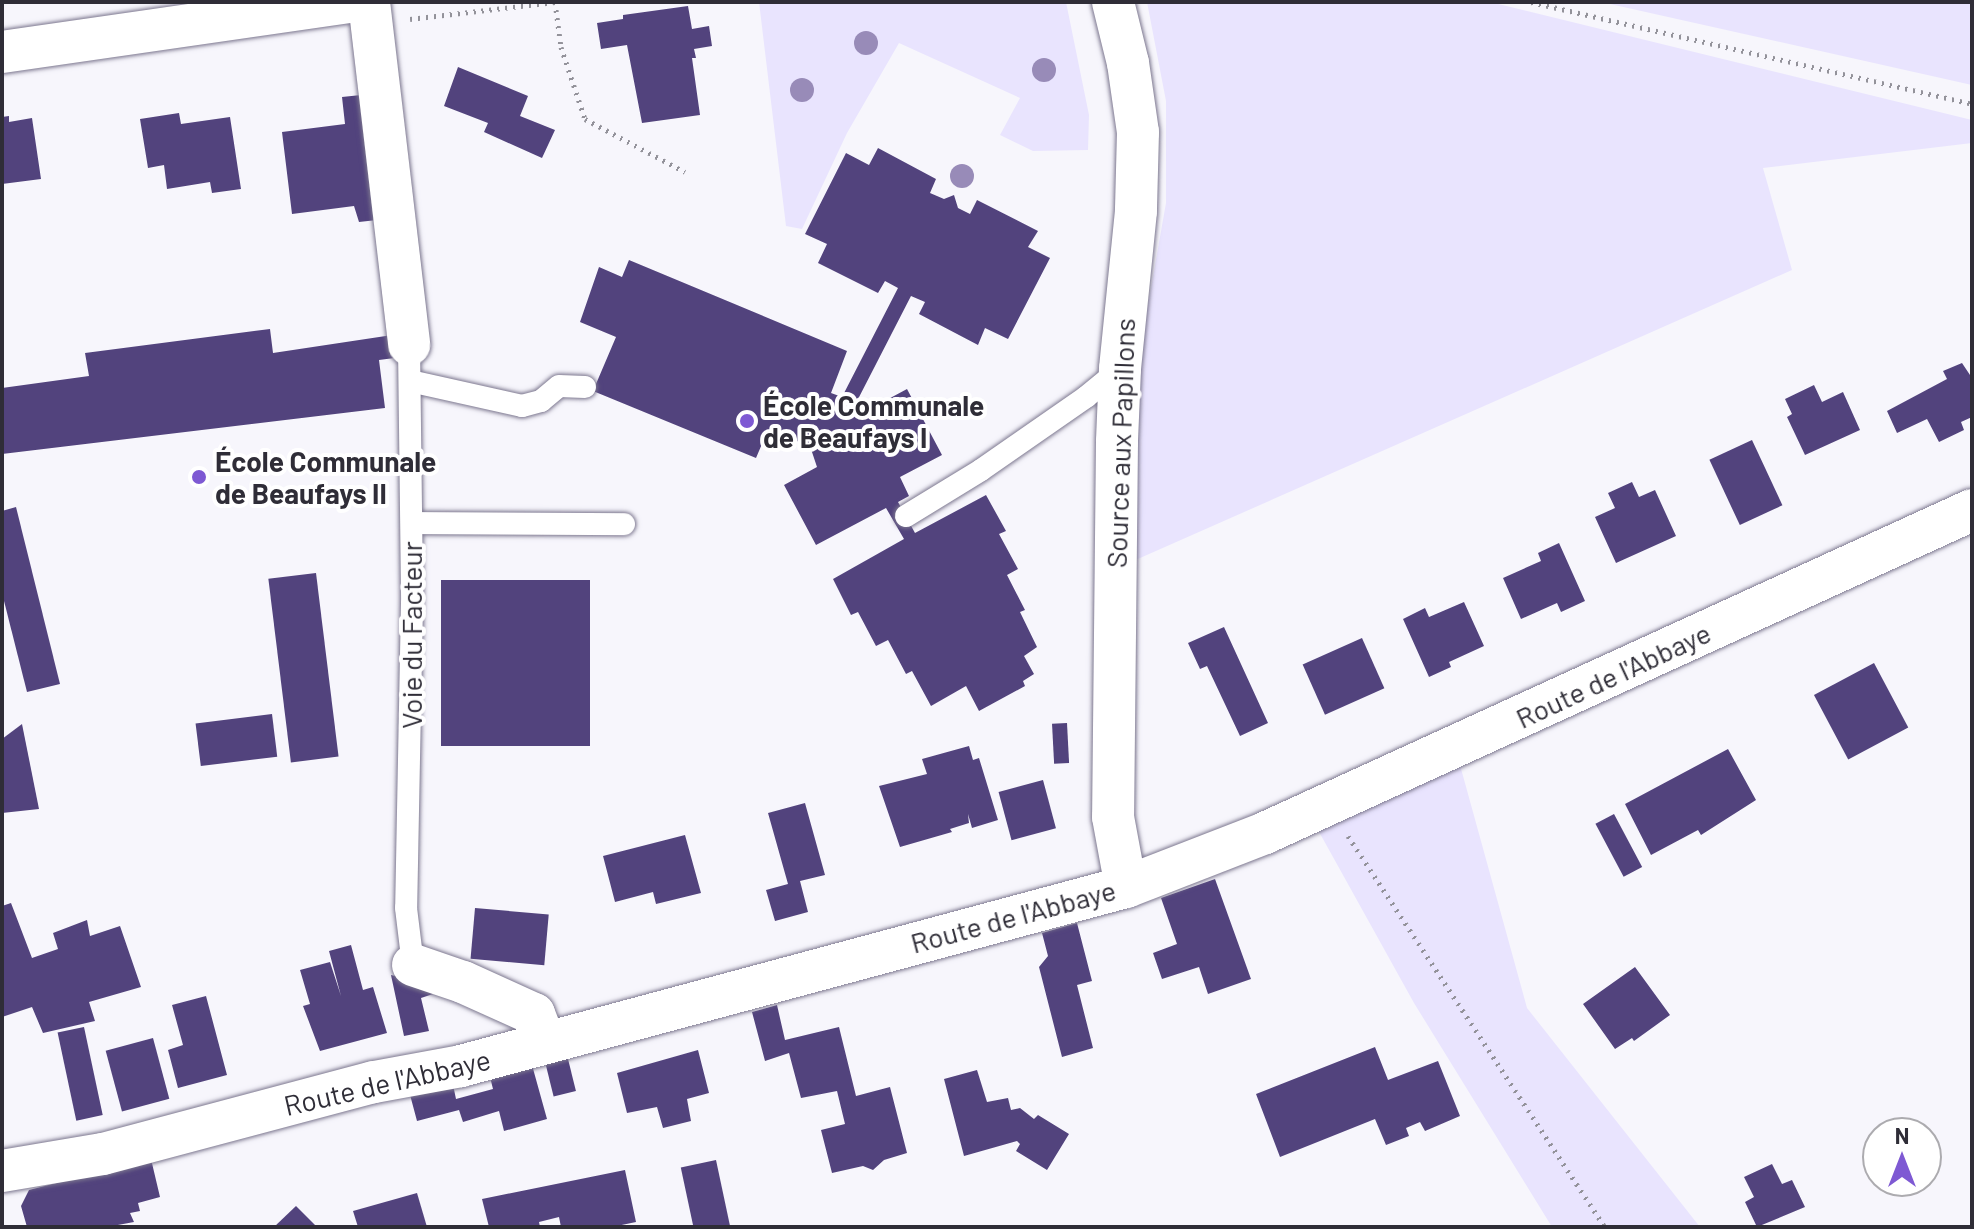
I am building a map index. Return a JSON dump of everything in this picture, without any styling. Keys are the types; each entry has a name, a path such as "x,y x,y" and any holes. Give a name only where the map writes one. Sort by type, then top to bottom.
{"street":[{"path":"2,52 349,2"},
{"name":"Source aux Papillons","path":"1113,2 1128,63 1138,132 1136,211 1120,369 1113,817 1126,887"},
{"name":"Voie du Facteur","path":"385,8 409,363"},
{"name":"Route de l'Abbaye","path":"2,1171 103,1154 374,1082 461,1066 1126,887 1199,861 1328,805 1972,510"},
{"name":"Voie du Facteur","path":"413,965 463,982 534,1014 545,1042"}],"lane":[{"path":"409,363 522,406 541,401 559,386 585,387"},
{"name":"Voie du Facteur","path":"409,363 412,523 406,908 413,965"},
{"path":"906,516 981,470 1086,397 1120,369"},
{"path":"412,523 624,524"}],"path":[{"path":"385,8 412,20 555,2 561,47 585,119 685,172"},
{"path":"1531,2 1972,104"},
{"path":"1328,805 1605,1227"}],"shaded area":[{"path":"759,2 1066,2 1089,115 1088,150 1033,151 1000,135 1020,98 899,43 847,133 802,229 786,226"},
{"path":"1147,2 1490,2 1972,120 1972,143 1763,168 1792,270 1131,562 1139,356 1166,203 1166,101"},
{"path":"1601,2 1972,2 1972,85"},
{"path":"1460,765 1527,1008 1700,1227 1552,1227 1414,1003 1318,830"}],"building":[{"path":"688,6 692,29 709,26 712,46 694,49 696,58 692,58 700,115 642,123 627,45 601,49 597,23 623,19 623,15"},
{"path":"458,67 528,96 520,116 555,130 542,158 484,132 488,123 444,106"},
{"path":"361,95 377,220 359,222 354,206 292,214 282,132 345,124 342,97"},
{"path":"179,113 181,124 230,117 241,189 212,193 210,182 167,189 164,165 148,168 140,119"},
{"path":"9,116 9,122 32,118 41,179 2,184 2,117"},
{"path":"878,148 936,179 930,193 944,199 954,195 958,208 970,214 977,200 1038,231 1028,247 1050,258 1008,339 985,328 978,345 919,314 925,302 911,296 856,403 866,411 907,389 942,455 900,477 909,496 898,502 915,533 986,495 1006,531 999,534 1018,569 1007,575 1025,610 1020,612 1037,647 1024,656 1034,674 1023,681 1025,686 979,711 966,686 931,706 912,671 906,674 888,640 876,646 858,612 851,615 833,579 904,539 886,508 816,545 784,485 817,467 810,446 768,430 756,458 593,391 616,337 580,322 599,267 622,277 629,260 847,351 831,393 842,397 898,288 885,281 878,293 818,263 827,244 805,234 846,153 869,165"},
{"path":"270,329 273,353 399,334 402,357 379,360 385,408 2,454 2,388 89,376 85,353"},
{"path":"1962,363 1972,378 1972,417 1961,422 1964,430 1939,442 1927,419 1897,433 1887,411 1947,379 1943,371"},
{"path":"1814,385 1822,402 1843,392 1860,430 1805,455 1787,417 1792,414 1785,399"},
{"path":"1752,440 1782,505 1740,525 1709,460"},
{"path":"1632,482 1639,497 1655,490 1676,536 1616,563 1595,517 1615,508 1608,493"},
{"path":"16,507 60,684 27,692 2,593 2,511"},
{"path":"1559,543 1585,601 1561,612 1557,603 1521,619 1503,578 1541,561 1538,553"},
{"path":"316,573 339,757 291,762 268,579"},
{"path":"441,580 590,580 590,746 441,746"},
{"path":"1464,602 1484,646 1449,662 1451,667 1429,677 1403,619 1425,608 1429,617"},
{"path":"1224,627 1268,723 1240,736 1207,666 1200,669 1188,643"},
{"path":"1362,638 1384,688 1325,715 1303,664"},
{"path":"1874,663 1908,727 1848,759 1814,695"},
{"path":"272,714 277,757 201,766 196,723"},
{"path":"1067,723 1069,763 1054,764 1052,724"},
{"path":"22,724 39,809 2,813 2,739"},
{"path":"969,746 973,760 979,758 998,820 972,828 968,814 969,823 950,829 952,832 900,847 879,786 927,774 922,759"},
{"path":"1728,749 1756,800 1701,835 1698,830 1651,855 1625,804"},
{"path":"1043,780 1056,828 1012,840 999,792"},
{"path":"805,803 825,875 800,881 808,912 775,921 766,890 788,884 768,813"},
{"path":"1614,814 1642,867 1624,877 1595,824"},
{"path":"685,835 701,893 656,904 653,892 615,902 603,856"},
{"path":"1215,879 1251,979 1208,994 1199,967 1162,979 1153,953 1177,944 1161,898"},
{"path":"11,903 32,958 58,949 53,933 87,920 90,936 120,926 141,987 89,1002 95,1021 43,1033 32,1007 2,1017 2,906"},
{"path":"475,908 549,914 544,965 471,959"},
{"path":"1077,923 1092,981 1077,985 1093,1048 1062,1057 1039,967 1048,956 1042,933"},
{"path":"351,945 363,990 373,987 387,1033 320,1051 303,1006 310,1004 300,970 330,962 341,996 329,951"},
{"path":"1635,967 1670,1015 1634,1041 1632,1038 1615,1049 1583,1004"},
{"path":"391,975 434,985 436,993 421,998 429,1031 404,1036"},
{"path":"206,996 227,1075 178,1088 168,1050 183,1045 172,1005"},
{"path":"777,1005 785,1040 839,1027 856,1096 890,1087 907,1153 884,1160 873,1170 863,1166 832,1173 821,1130 845,1124 837,1091 801,1098 789,1053 765,1061 752,1012"},
{"path":"84,1027 103,1115 76,1121 58,1033"},
{"path":"153,1038 169,1099 122,1112 106,1051"},
{"path":"1375,1047 1388,1080 1438,1061 1460,1116 1425,1131 1420,1122 1406,1128 1409,1136 1386,1145 1375,1119 1280,1157 1256,1094"},
{"path":"698,1050 709,1093 687,1099 691,1121 663,1128 657,1107 627,1113 617,1073"},
{"path":"567,1055 576,1091 554,1096 545,1061"},
{"path":"532,1065 547,1119 504,1131 499,1111 463,1122 459,1110 417,1121 409,1091 452,1080 456,1099 493,1089 490,1077"},
{"path":"977,1070 987,1102 1008,1098 1011,1110 1020,1108 1034,1119 1038,1115 1069,1134 1047,1170 1016,1151 1020,1144 1017,1141 964,1156 944,1079"},
{"path":"151,1159 160,1197 138,1203 140,1211 130,1213 134,1222 107,1227 27,1227 21,1206 29,1190"},
{"path":"716,1160 730,1227 693,1227 681,1167"},
{"path":"1772,1164 1782,1184 1792,1180 1805,1207 1757,1227 1745,1202 1754,1197 1744,1177"},
{"path":"625,1170 636,1222 612,1227 561,1227 559,1217 539,1222 540,1227 489,1227 482,1199"},
{"path":"417,1193 427,1227 358,1227 353,1211"},
{"path":"296,1206 317,1227 274,1227"}],"place":[{"name":"École Communale de Beaufays I","path":"747,421"},
{"name":"École Communale de Beaufays II","path":"199,477"}]}
